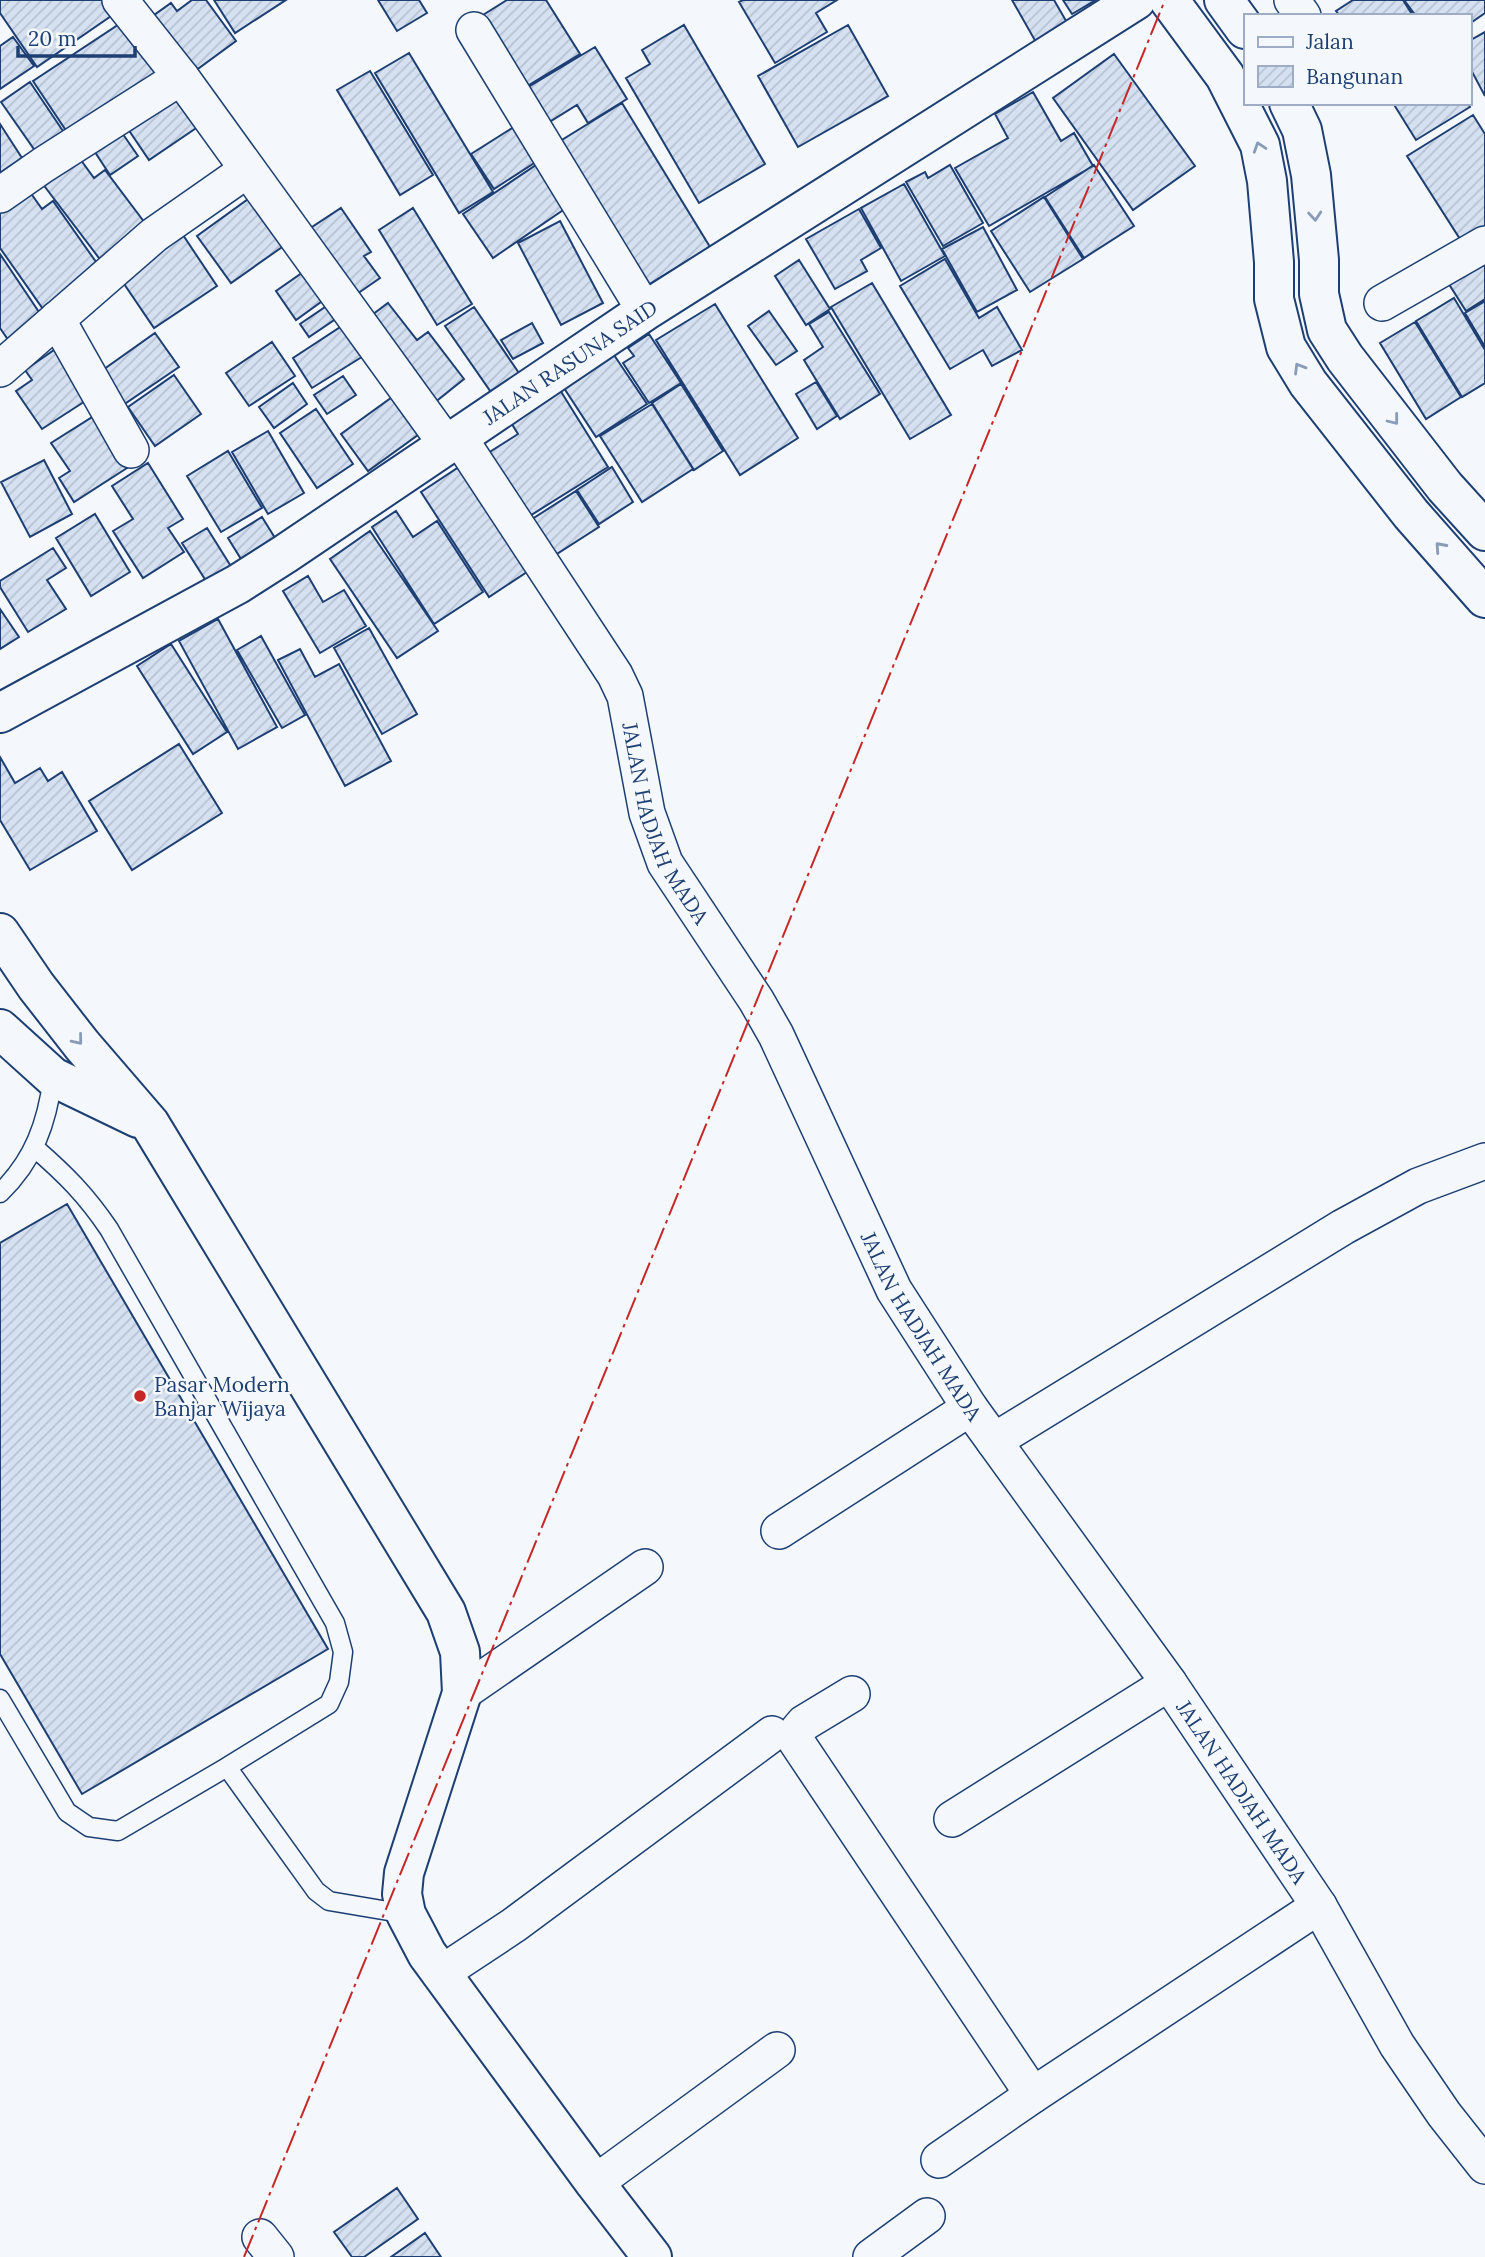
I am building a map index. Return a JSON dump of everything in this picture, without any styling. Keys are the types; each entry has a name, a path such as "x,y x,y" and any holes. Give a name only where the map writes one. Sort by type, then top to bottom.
{"street":[{"name":"JALAN HADJAH MADA","path":"120,0 181,77 247,170 453,440 615,674 625,696 647,813 665,863 756,1000 776,1035 894,1290 970,1408 1169,1683 1319,1906 1397,2045 1444,2114 1485,2165"},
{"name":"JALAN RASUNA SAID","path":"0,713 238,584 645,311 1136,0"},
{"path":"1169,0 1225,76 1260,145 1267,181 1275,262 1274,299 1286,347 1308,383 1411,514 1485,598"},
{"path":"1224,0 1244,28"},
{"path":"474,30 645,311"},
{"path":"0,195 181,77"},
{"path":"1290,105 1302,130 1311,175 1319,260 1319,294 1327,330 1345,358 1445,486 1485,531"},
{"path":"0,369 154,235 247,170"},
{"path":"1382,303 1485,244"},
{"path":"57,318 131,450"},
{"path":"0,933 36,986 82,1045 150,1124 446,1612 460,1652 462,1693 404,1873 402,1894 406,1914 440,1974 652,2257"},
{"path":"0,1029 53,1077 150,1124"},
{"path":"994,1441 1343,1227 1418,1186 1485,1161"},
{"path":"779,1531 970,1408"},
{"path":"462,1693 645,1567"},
{"path":"952,1819 1169,1683"},
{"path":"852,1694 804,1723 798,1730 796,1741 1033,2095"},
{"path":"440,1974 514,1925 772,1734"},
{"path":"939,2160 1319,1906"},
{"path":"595,2183 777,2050"},
{"path":"871,2257 927,2216"}],"lane":[{"path":"0,1193 12,1181 35,1148 50,1103 53,1077"},
{"path":"0,1699 67,1812 89,1827 118,1830 329,1704 339,1682 343,1652 335,1623 108,1229 72,1181 35,1148"},
{"path":"227,1767 316,1891 329,1902 406,1914"}],"building":[{"path":"0,0 104,0 114,14 37,67 0,13"},
{"path":"192,0 206,0 236,41 184,79 143,23 171,3 177,11"},
{"path":"214,0 286,0 235,33"},
{"path":"378,0 419,0 427,13 397,31"},
{"path":"507,0 546,0 580,54 519,91 475,20"},
{"path":"837,0 816,13 827,32 775,63 739,2"},
{"path":"1012,0 1054,0 1069,26 1037,44"},
{"path":"1063,0 1096,0 1072,14"},
{"path":"1353,0 1403,0 1412,14 1338,14 1336,11"},
{"path":"1404,0 1485,0 1485,13 1471,23 1471,14 1414,14"},
{"path":"124,21 163,82 73,141 33,81"},
{"path":"684,25 765,164 699,203 626,78 650,64 642,50"},
{"path":"848,25 888,96 798,147 758,76"},
{"path":"1485,32 1485,96 1471,70 1471,40"},
{"path":"13,37 34,66 0,89 0,46"},
{"path":"595,47 627,99 588,123 577,105 546,124 525,89"},
{"path":"409,53 493,192 459,213 375,73"},
{"path":"1114,54 1195,166 1133,210 1053,98"},
{"path":"370,71 433,175 400,195 337,90"},
{"path":"30,82 71,143 43,162 1,102"},
{"path":"187,89 208,120 149,160 128,129"},
{"path":"1033,92 1061,141 1074,133 1093,166 989,226 955,168 1008,138 995,114"},
{"path":"622,103 710,247 640,290 552,146"},
{"path":"1394,105 1469,105 1470,107 1416,140"},
{"path":"1473,115 1485,134 1485,238 1467,250 1407,156"},
{"path":"520,123 542,158 494,189 471,154"},
{"path":"0,124 22,158 0,173"},
{"path":"118,127 138,156 110,175 91,146"},
{"path":"75,152 94,178 105,170 151,231 105,266 39,179"},
{"path":"542,161 572,204 493,258 463,214"},
{"path":"950,165 983,223 943,246 906,182 925,172 928,178"},
{"path":"1094,165 1134,226 1084,258 1045,197"},
{"path":"904,184 945,256 901,281 861,208"},
{"path":"30,192 42,209 53,201 101,269 43,309 0,248 0,213"},
{"path":"251,197 285,245 231,283 197,236"},
{"path":"1044,197 1083,259 1030,292 991,231"},
{"path":"341,208 371,252 364,256 380,278 357,294 306,231"},
{"path":"413,208 472,304 437,325 379,230"},
{"path":"859,209 881,248 861,260 867,271 835,289 806,239"},
{"path":"560,221 603,303 561,325 518,243"},
{"path":"983,227 1017,290 977,312 942,249"},
{"path":"179,229 217,286 154,328 116,272"},
{"path":"0,254 45,321 11,344 0,328"},
{"path":"1485,258 1485,299 1466,311 1447,281"},
{"path":"945,259 979,318 997,307 1022,350 992,366 983,350 950,369 900,286"},
{"path":"799,260 830,309 806,325 775,276"},
{"path":"312,266 332,294 296,320 276,291"},
{"path":"872,283 951,415 910,439 831,307"},
{"path":"1454,298 1485,350 1485,383 1462,397 1416,321"},
{"path":"337,299 346,312 309,337 300,324"},
{"path":"1485,301 1485,347 1465,313"},
{"path":"388,303 417,340 428,332 464,379 429,407 364,321"},
{"path":"715,304 798,438 740,475 656,340"},
{"path":"474,307 521,376 493,395 445,326"},
{"path":"769,311 797,351 776,365 748,326"},
{"path":"829,312 880,394 840,419 804,360 823,347 809,324"},
{"path":"1415,322 1461,397 1426,419 1380,343"},
{"path":"532,323 543,343 513,359 501,340"},
{"path":"345,324 365,355 312,388 293,358"},
{"path":"155,333 179,367 123,405 100,372"},
{"path":"649,334 681,383 649,403 623,363 634,356 628,348"},
{"path":"272,342 295,376 249,406 226,373"},
{"path":"57,348 90,398 42,429 16,391 32,380 25,370"},
{"path":"614,355 647,404 596,437 564,388"},
{"path":"174,375 201,414 155,446 128,407"},
{"path":"343,376 356,395 327,414 314,395"},
{"path":"816,382 837,416 817,429 796,394"},
{"path":"293,383 307,404 274,428 259,407"},
{"path":"681,384 723,451 694,470 652,403"},
{"path":"402,390 429,427 368,471 341,434"},
{"path":"560,390 608,467 528,517 488,453 518,434 510,421"},
{"path":"652,404 693,469 642,502 600,436"},
{"path":"316,409 353,464 317,488 280,433"},
{"path":"94,416 127,468 74,502 59,478 70,471 51,443"},
{"path":"268,431 304,493 268,514 232,452"},
{"path":"228,451 262,508 221,532 187,476"},
{"path":"44,460 72,514 30,537 1,482"},
{"path":"148,463 183,519 168,528 184,552 143,578 113,531 133,519 112,486"},
{"path":"462,465 530,570 489,597 421,492"},
{"path":"612,467 633,502 599,524 577,490"},
{"path":"576,491 599,527 552,557 529,521"},
{"path":"396,511 413,537 437,521 483,592 434,624 372,527"},
{"path":"95,514 130,572 91,596 56,538"},
{"path":"262,517 275,538 241,559 228,538"},
{"path":"207,528 232,568 208,584 182,543"},
{"path":"370,531 438,631 397,658 330,559"},
{"path":"53,548 66,568 47,580 66,609 28,632 0,587 0,581"},
{"path":"308,576 323,602 344,590 366,626 320,653 283,591"},
{"path":"0,609 19,637 0,649"},
{"path":"218,619 277,727 238,749 179,641"},
{"path":"369,628 417,714 382,734 334,648"},
{"path":"261,636 305,715 282,728 237,650"},
{"path":"171,644 227,732 193,754 137,666"},
{"path":"300,649 315,677 339,664 391,761 345,786 278,660"},
{"path":"179,744 222,813 132,870 89,801"},
{"path":"0,757 15,783 40,768 48,781 62,772 97,831 30,870 0,820"},
{"path":"67,1204 328,1649 82,1794 0,1654 0,1243"},
{"path":"397,2188 418,2219 364,2257 352,2257 334,2232"},
{"path":"425,2233 441,2257 391,2257"}],"power":[{"path":"244,2257 1165,0"}],"place":[{"name":"Pasar Modern Banjar Wijaya","path":"140,1396"}]}
